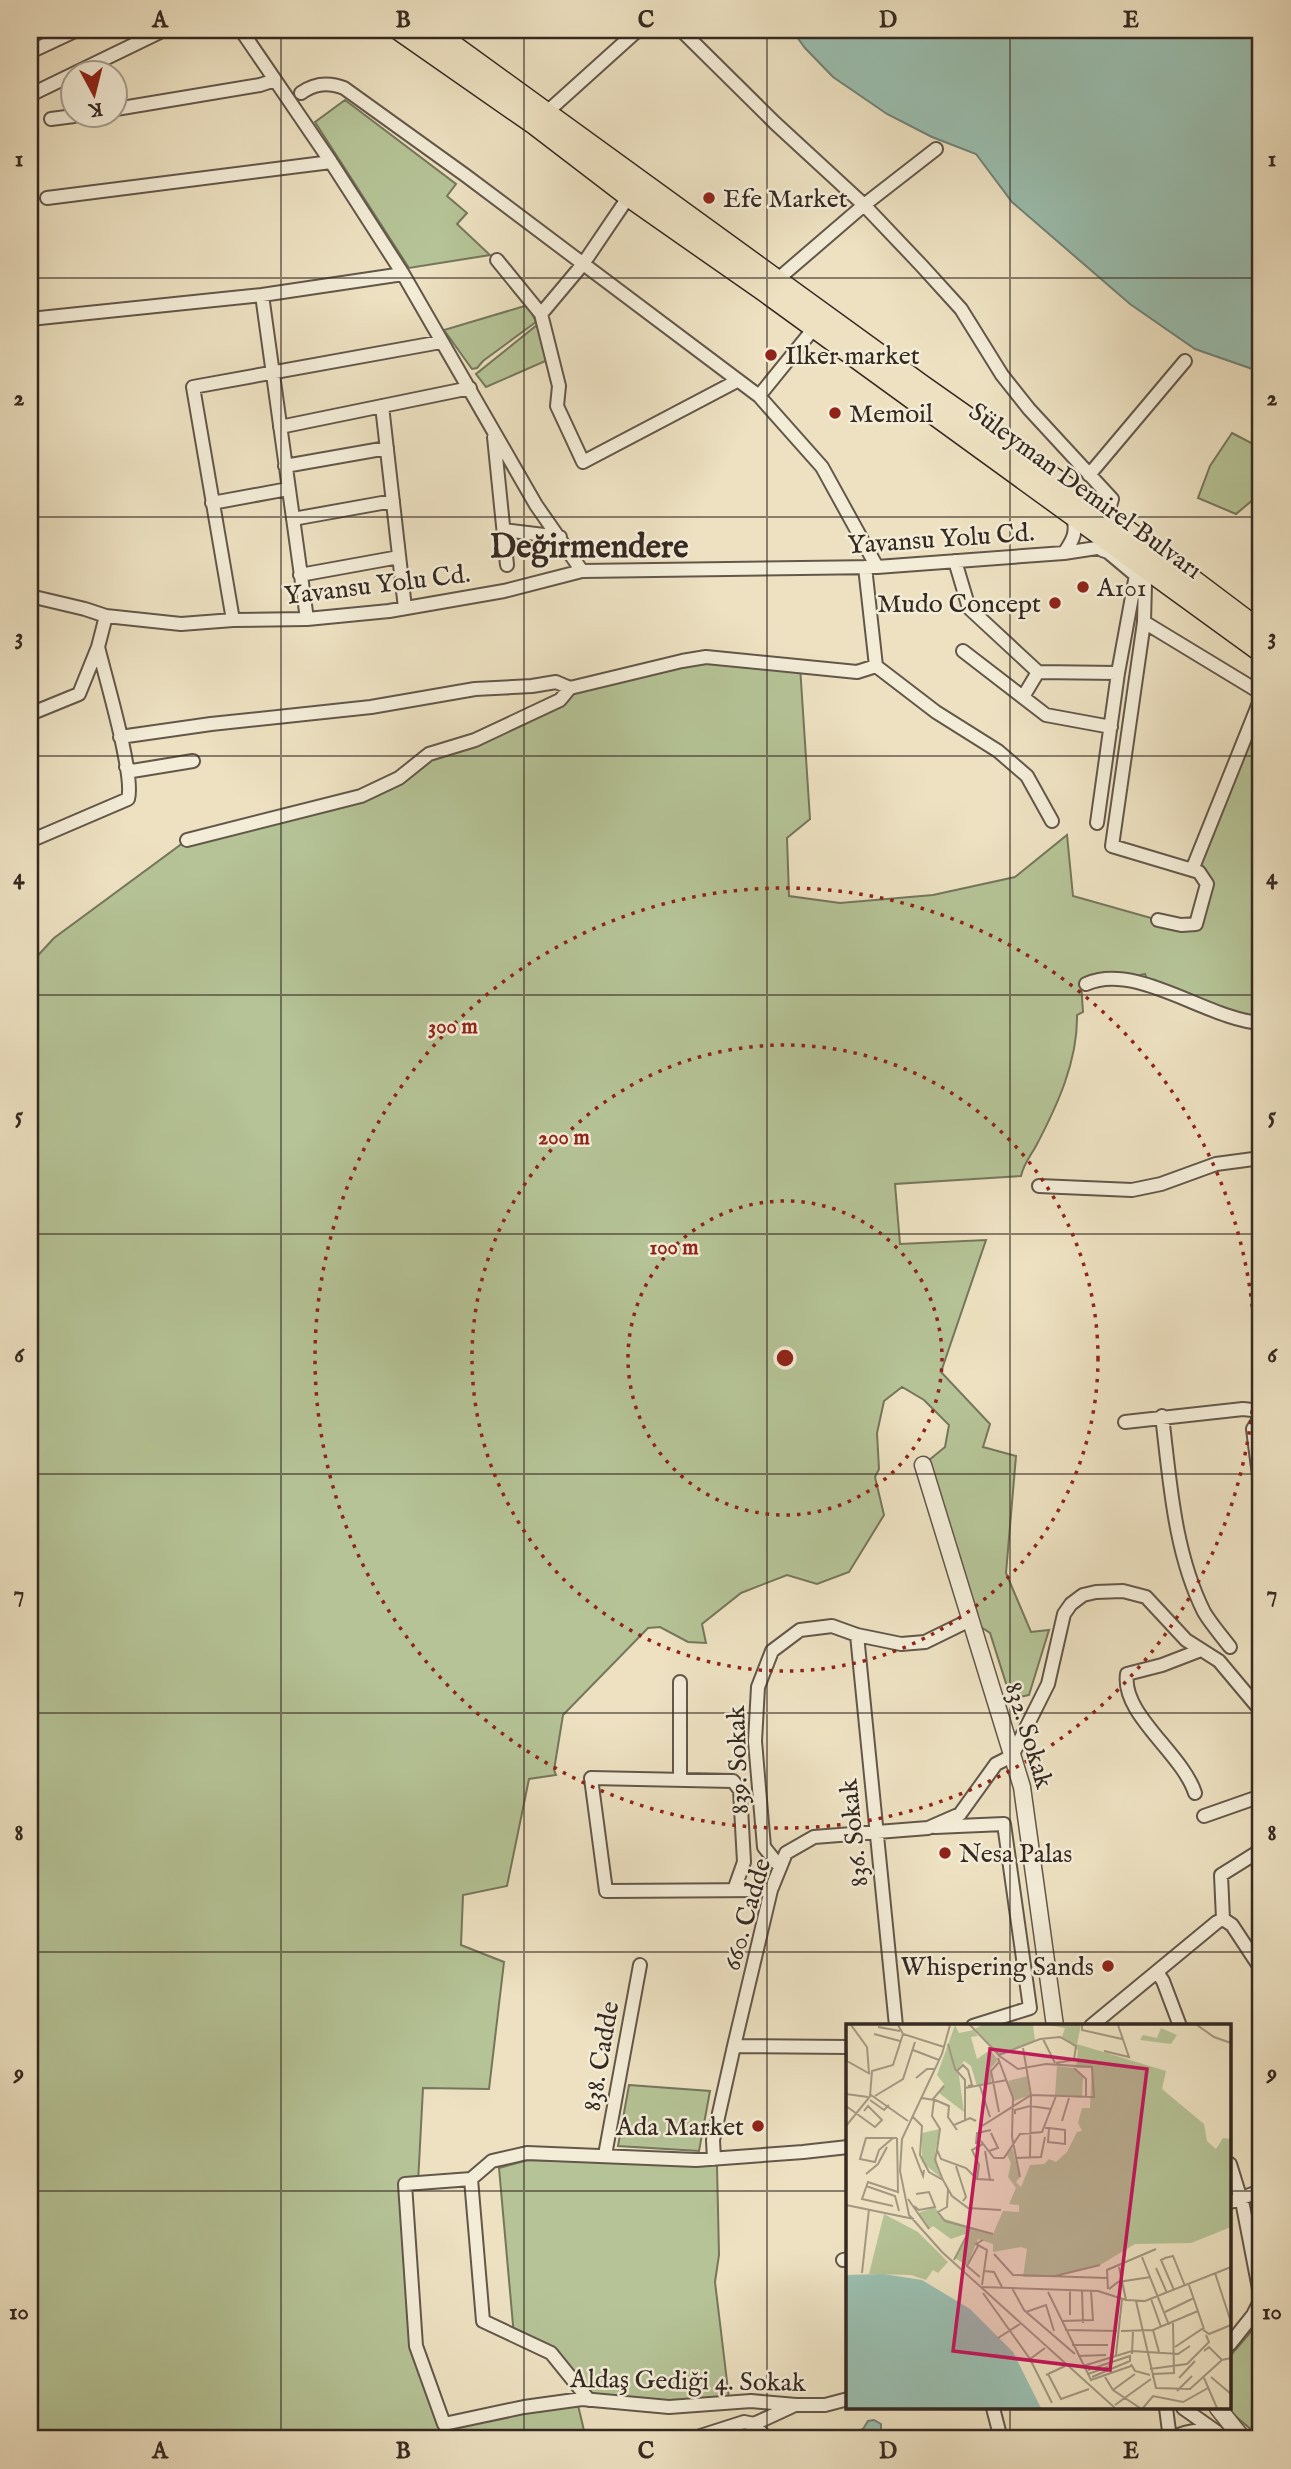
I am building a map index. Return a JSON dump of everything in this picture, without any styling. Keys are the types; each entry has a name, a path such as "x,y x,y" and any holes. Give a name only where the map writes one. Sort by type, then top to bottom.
{"highway":[{"name":"Süleyman Demirel Bulvarı","path":"400,30 535,124 629,196 1073,514 1106,547 1261,651"},
{"name":"Süleyman Demirel Bulvarı","path":"430,30 778,279 922,386 1107,516 1261,632"}],"street":[{"path":"30,52 77,30"},
{"path":"30,94 164,30"},
{"path":"241,30 403,274 536,505 582,571"},
{"path":"548,113 638,30"},
{"path":"681,30 863,205 961,309 1002,375 1112,499 1107,516"},
{"path":"130,107 260,85 275,80"},
{"path":"300,93 311,86 330,83 344,88 465,175 759,396 822,467 871,567 876,666 936,712 998,751 1027,776 1052,821"},
{"path":"51,119 60,118"},
{"path":"778,279 863,205 936,149"},
{"path":"47,198 331,162"},
{"path":"541,314 583,264 629,196"},
{"path":"497,260 541,314 559,386 557,406 583,462 737,381"},
{"path":"30,319 262,295 403,274"},
{"path":"262,295 307,619"},
{"path":"759,396 815,327"},
{"path":"233,620 193,387 441,342"},
{"path":"1090,475 1185,361"},
{"path":"280,427 470,388"},
{"path":"382,406 405,608"},
{"path":"494,430 508,565"},
{"path":"285,466 387,448"},
{"path":"212,503 289,489"},
{"path":"293,519 393,501"},
{"path":"1065,553 1077,529 1073,514"},
{"path":"504,530 560,537"},
{"path":"1106,547 1108,552 1145,583 1144,622 1112,846 1199,872 1207,884 1196,924 1181,925 1158,920"},
{"name":"Yavansu Yolu Cd.","path":"30,596 106,616 181,624 307,619 405,608 504,591 582,571 871,567 1065,553 1106,547"},
{"path":"300,575 399,557"},
{"path":"955,561 969,608 1038,672 1118,673"},
{"path":"1097,823 1118,673 1136,575"},
{"path":"30,714 79,694 98,647 106,616"},
{"path":"1144,622 1261,696 1192,870"},
{"path":"30,839 128,799 130,793 126,767 98,647"},
{"path":"963,651 1046,715 1111,727"},
{"path":"120,737 211,724 371,707 475,689 556,682 570,688 706,657 857,672 876,666"},
{"path":"1023,697 1038,672"},
{"path":"187,840 361,796 399,778 429,754 475,740 560,700 570,688"},
{"path":"126,767 132,771 193,761"},
{"path":"1086,984 1096,979 1122,979 1150,986 1199,1006 1261,1023"},
{"path":"1039,1186 1132,1191 1161,1184 1216,1164 1261,1158"},
{"path":"1125,1422 1243,1409 1261,1411"},
{"path":"1162,1416 1172,1500 1186,1565 1205,1612 1230,1647"},
{"path":"1261,1416 1253,1429 1261,1491"},
{"name":"832. Sokak","path":"923,1465 1022,1787 1055,2024"},
{"path":"1012,1756 1048,1684 1064,1614 1071,1604 1083,1595 1110,1590 1146,1597 1186,1640 1219,1661 1257,1697 1261,1711"},
{"name":"839. Sokak","path":"780,1867 764,1847 755,1741 758,1686 772,1651 800,1630 832,1626 901,1644 925,1642 970,1620"},
{"name":"836. Sokak","path":"857,1634 896,2024"},
{"path":"1195,1793 1181,1765 1132,1704 1126,1684 1127,1674 1171,1662 1201,1650"},
{"path":"680,1682 680,1780"},
{"name":"660. Cadde","path":"714,2159 713,2140 734,2046 771,1890 786,1853 814,1837 928,1828 960,1814 996,1764 1012,1756"},
{"path":"734,1890 744,1862 740,1790 733,1781 591,1778 606,1891 771,1890"},
{"path":"1204,1816 1261,1796"},
{"path":"928,1828 1004,1824 1030,2007 979,2024"},
{"path":"1223,1919 1221,1875 1261,1850"},
{"path":"1223,1919 1231,1925 1261,1969"},
{"path":"1093,2024 1223,1919"},
{"name":"838. Cadde","path":"605,2155 640,1965"},
{"path":"1157,1972 1179,2024"},
{"path":"734,2046 846,2047"},
{"path":"589,2400 551,2353 483,2321 471,2179 492,2161 527,2153 714,2159 846,2147"},
{"path":"1232,2178 1235,2200 1261,2299 1253,2315 1232,2341"},
{"name":"Aldaş Gediği 4. Sokak","path":"471,2179 405,2184 416,2346 444,2424 547,2403 582,2399 669,2407 751,2401 825,2405 846,2400"},
{"path":"1235,2200 1261,2191"},
{"path":"691,2439 744,2422 754,2424 796,2405"},
{"path":"994,2410 1001,2439"},
{"path":"1166,2410 1169,2439 1187,2430 1225,2437"},
{"path":"1186,2410 1225,2437"},
{"path":"1220,2410 1243,2439"},
{"path":"754,2424 766,2439"}],"shaded area":[{"path":"792,30 1261,30 1261,372 1195,349 1130,304 1012,202 976,154 932,137 887,114 833,77"},
{"path":"345,100 456,184 447,196 467,213 457,224 490,255 409,268 315,122"},
{"path":"528,305 536,322 477,368 472,369 444,330"},
{"path":"537,325 550,359 486,387 476,374"},
{"path":"1232,433 1261,448 1261,493 1236,514 1198,498 1210,466"},
{"path":"682,661 800,666 810,819 787,838 789,896 840,903 933,895 1015,877 1067,835 1073,896 1158,920 1196,924 1207,884 1192,870 1261,698 1261,1023 1150,986 1145,974 1081,983 1083,1012 1077,1015 1074,1049 1065,1083 1021,1176 895,1184 900,1244 986,1240 941,1372 990,1424 983,1447 1016,1456 1006,1573 1031,1632 1049,1630 1029,1695 1011,1699 990,1633 970,1620 923,1465 945,1447 949,1425 924,1400 902,1387 884,1401 877,1433 879,1469 875,1477 884,1515 849,1572 817,1584 787,1575 741,1593 702,1624 706,1643 688,1642 660,1627 648,1628 563,1715 554,1770 556,1775 529,1779 507,1886 463,1895 461,1945 504,1962 489,2089 423,2088 418,2183 405,2184 416,2346 445,2424 578,2405 586,2439 30,2439 30,964 54,938 187,840 361,796 429,754 475,740 570,688"},
{"path":"629,2085 710,2091 699,2151 618,2146"},
{"path":"528,2160 717,2165 719,2255 715,2282 729,2398 705,2405 589,2400 551,2353 514,2336 499,2168"},
{"path":"1261,2199 1261,2251 1249,2204"},
{"path":"1261,2320 1261,2438 1228,2410 1232,2410 1232,2354"},
{"path":"874,2420 881,2424 876,2439 848,2439 851,2434 863,2429 868,2421"}],"place":[{"name":"Efe Market","path":"709,198"},
{"name":"Ilker market","path":"771,355"},
{"name":"Memoil","path":"835,413"},
{"name":"A101","path":"1083,587"},
{"name":"Mudo Concept","path":"1055,603"},
{"name":"Nesa Palas","path":"945,1853"},
{"name":"Whispering Sands","path":"1108,1966"},
{"name":"Ada Market","path":"758,2126"}],"district":[{"name":"Değirmendere","path":"589,545"}]}
